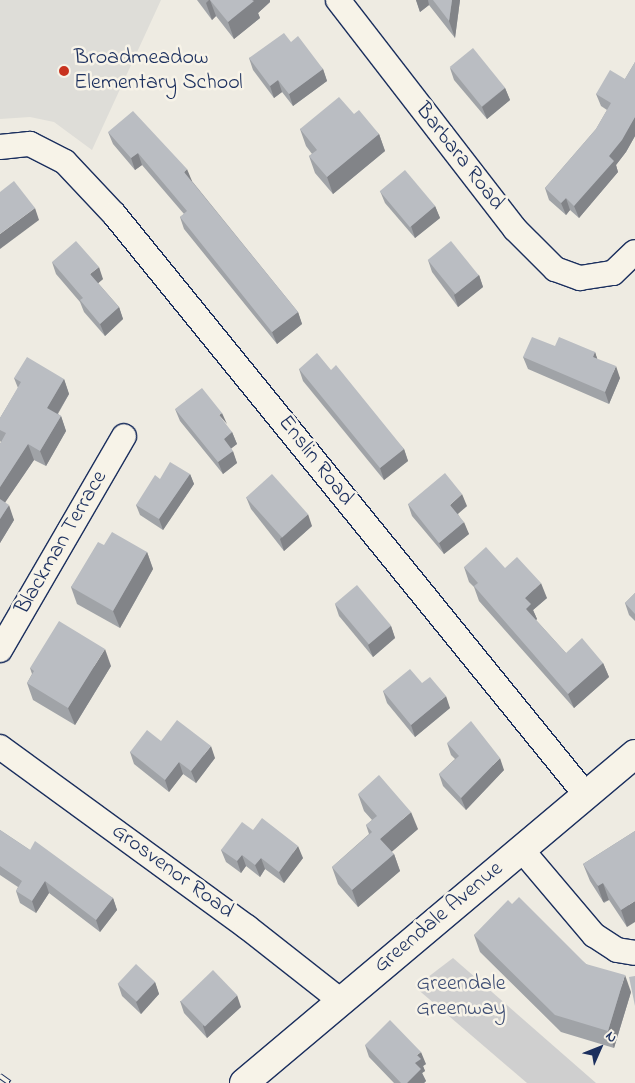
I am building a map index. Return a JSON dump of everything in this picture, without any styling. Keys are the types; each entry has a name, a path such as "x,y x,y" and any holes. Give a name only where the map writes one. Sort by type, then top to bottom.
{"main road":[{"name":"Greendale Avenue","path":"244,1083 635,754"}],"street":[{"name":"Barbara Road","path":"338,0 515,229 555,269 580,278 613,273 635,252"},
{"name":"Enslin Road","path":"0,148 30,144 65,162 114,214 586,795"},
{"name":"Blackman Terrace","path":"0,650 124,436"},
{"name":"Grosvenor Road","path":"0,747 247,926 341,1001"},
{"path":"521,849 594,935 617,950 635,953"}],"shaded area":[{"name":"Broadmeadow Elementary School","path":"0,0 161,0 92,150 54,122 30,117 0,119"}],"green space":[{"name":"Greendale Greenway","path":"453,958 596,1083 527,1083 415,987"}],"building":[{"path":"210,0 252,0 254,1 228,22"},
{"path":"433,0 452,0 449,21"},
{"path":"284,33 291,42 298,36 323,69 289,94 278,80 270,86 249,58"},
{"path":"473,48 505,88 482,107 450,67"},
{"path":"635,62 635,117 622,140 609,156 614,161 574,206 566,198 561,203 545,188 596,129 611,103 596,94 610,70 625,79"},
{"path":"339,97 354,114 359,110 379,134 327,177 309,156 317,150 300,129"},
{"path":"133,111 187,169 184,172 298,312 272,332 180,217 187,211 138,153 131,158 108,132"},
{"path":"405,170 435,206 410,227 380,191"},
{"path":"14,181 35,208 0,234 0,192"},
{"path":"76,241 99,267 90,274 119,307 100,324 80,300 83,298 52,262"},
{"path":"451,241 479,275 455,294 428,260"},
{"path":"532,337 555,346 559,337 595,352 593,357 616,366 605,392 523,357"},
{"path":"317,353 331,370 336,365 404,449 380,468 299,369"},
{"path":"27,357 64,379 47,408 61,416 40,451 28,444 0,487 0,444 6,433 0,430 0,418 21,382 14,378"},
{"path":"202,388 222,413 219,415 232,432 224,439 233,451 218,462 175,409"},
{"path":"170,462 190,474 159,519 136,505 155,475 160,479"},
{"path":"445,473 462,494 450,505 464,522 439,543 408,504"},
{"path":"272,474 308,514 282,538 246,497"},
{"path":"0,499 9,505 0,519"},
{"path":"112,532 147,552 113,611 71,587 98,542 104,545"},
{"path":"486,547 505,568 517,557 541,583 525,598 531,604 526,609 566,653 582,638 603,663 568,694 474,586 478,583 464,567"},
{"path":"357,585 391,626 369,644 335,604"},
{"path":"635,593 635,614 625,603"},
{"path":"59,621 105,649 68,708 27,683 34,671 30,668"},
{"path":"410,669 422,683 430,677 446,696 411,725 383,691"},
{"path":"177,720 211,746 191,771 179,762 165,780 130,752 147,730 161,741"},
{"path":"471,721 500,758 461,798 439,774 459,756 447,743"},
{"path":"379,775 411,812 380,839 394,854 352,890 332,867 372,832 366,825 377,816 358,794"},
{"path":"262,818 298,846 279,872 261,858 255,865 242,855 237,861 221,850 242,822 253,830"},
{"path":"0,830 30,850 35,841 113,898 96,920 45,881 32,901 16,891 22,881 0,866"},
{"path":"635,831 635,901 621,910 603,883 598,886 583,864"},
{"path":"519,897 586,964 625,975 608,1031 555,1015 474,935 508,900 512,904"},
{"path":"136,964 155,982 137,1001 118,984"},
{"path":"213,970 237,995 205,1026 181,1001"},
{"path":"635,976 635,1006 629,977"},
{"path":"390,1020 421,1052 417,1055 421,1059 415,1063 421,1069 407,1083 401,1083 365,1045"}],"railway":[{"path":"0,1076 10,1083"}],"place":[{"name":"Broadmeadow Elementary School","path":"64,71"}]}
